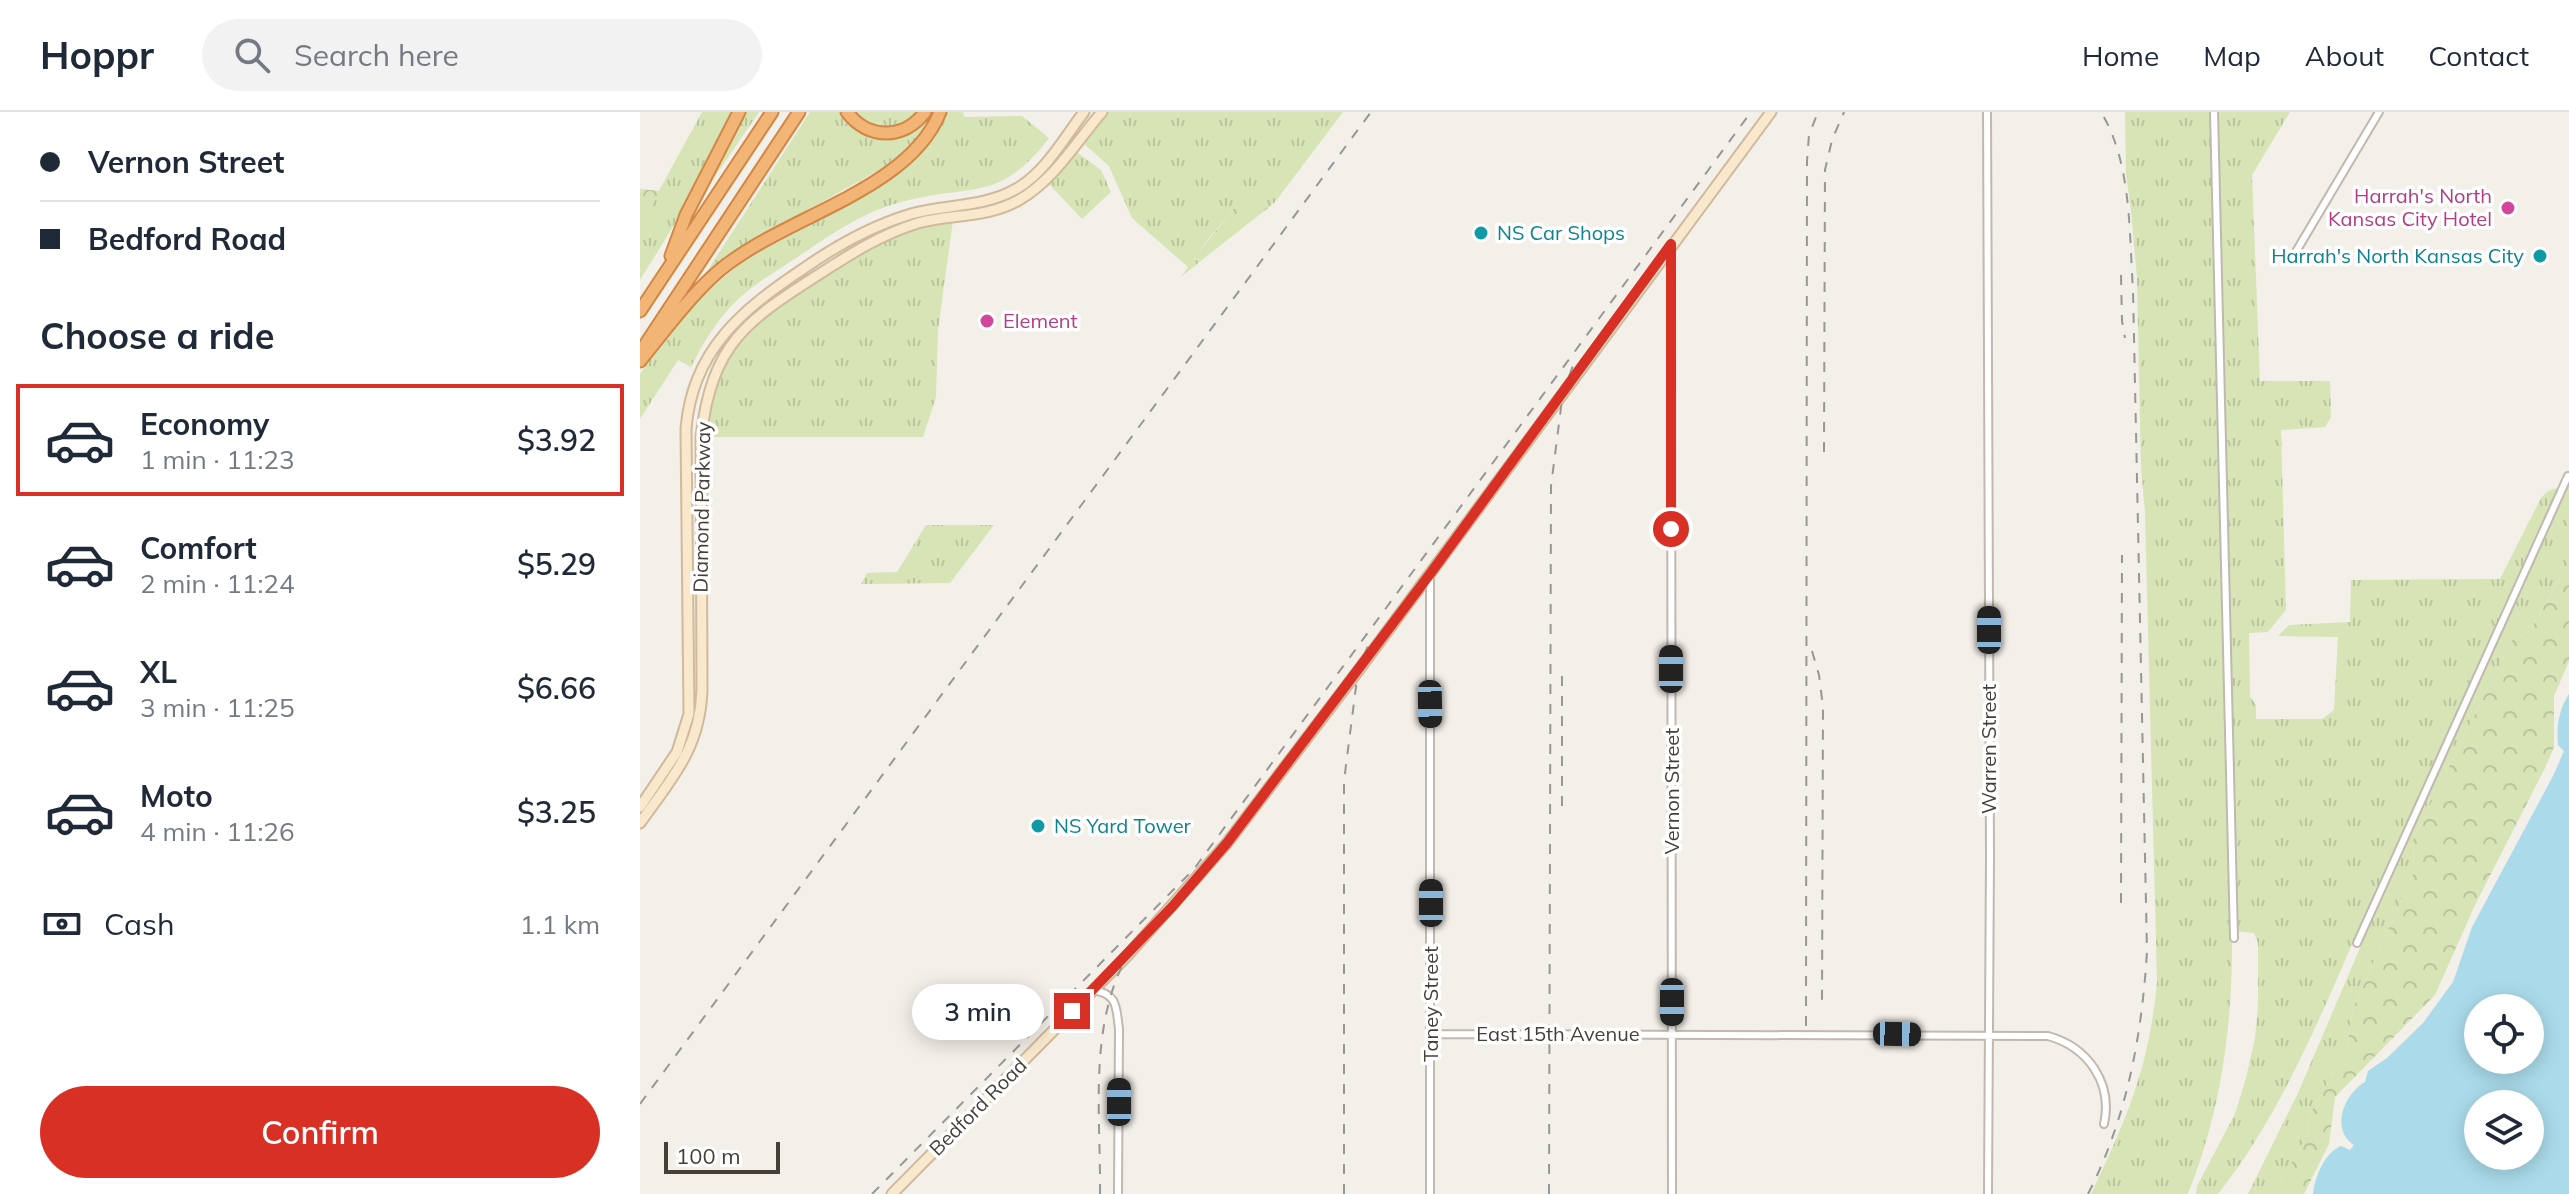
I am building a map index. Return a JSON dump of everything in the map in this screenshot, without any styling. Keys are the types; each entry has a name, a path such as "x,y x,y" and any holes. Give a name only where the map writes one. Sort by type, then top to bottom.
{"highway":[{"path":"662,278 686,215 739,112"},
{"path":"640,311 772,112"},
{"path":"640,352 799,112"},
{"path":"847,112 862,128 889,133 911,127 925,112"},
{"path":"640,361 712,276 762,242 890,173 922,144 940,112"}],"street":[{"name":"Diamond Parkway","path":"640,807 677,752 689,714 686,429 694,391 713,349 732,323 752,304 858,234 915,213 980,203 1019,188 1040,169 1084,112"},
{"name":"Diamond Parkway","path":"640,823 683,764 700,724 701,437 705,403 713,378 730,346 738,334 768,307 866,245 923,222 984,214 1035,190 1061,164 1102,112"},
{"name":"Bedford Road","path":"892,1194 1093,990 1227,843 1771,112"},
{"name":"Warren Street","path":"1987,112 1988,1194"},
{"path":"2214,112 2234,938"},
{"path":"2291,260 2379,112"},
{"name":"Vernon Street","path":"1671,244 1672,1194"},
{"path":"2357,943 2568,476"},
{"name":"Taney Street","path":"1430,574 1430,1194"},
{"path":"1093,990 1112,998 1118,1020 1118,1194"},
{"name":"East 15th Avenue","path":"1431,1034 2048,1036 2076,1048 2093,1065 2103,1086 2106,1107 2104,1124"}],"green space":[{"path":"702,112 732,112 674,225 640,280 640,210 648,211"},
{"path":"744,112 759,112 699,200"},
{"path":"810,112 841,112 887,138 905,134 927,119 931,122 895,161 761,236 702,279"},
{"path":"854,112 919,112 904,124 887,127 870,123"},
{"path":"947,112 963,112 964,117 1022,116 1049,138 1013,174 997,183 884,207 857,219 765,278 736,301 723,316 691,367 678,360 640,419 640,374 660,343 701,296 757,250 902,172 935,138"},
{"path":"1104,112 1343,112 1275,202 1268,208 1264,203 1236,206 1194,260 1202,260 1181,277 1188,267 1132,218 1109,166 1084,144"},
{"path":"2125,112 2290,112 2252,175 2260,381 2330,381 2331,417 2325,427 2281,430 2286,610 2268,632 2249,633 2250,696 2256,705 2256,719 2322,719 2334,710 2338,637 2278,636 2289,625 2350,622 2351,580 2500,579 2541,498 2548,491 2569,484 2569,562 2530,631 2511,641 2413,840 2414,872 2353,1008 2347,1048 2310,1114 2306,1138 2273,1194 2248,1194 2298,1093 2360,948 2361,942 2357,938 2294,1072 2259,1135 2218,1194 2196,1194 2197,1186 2235,1114 2255,1038 2258,943 2254,933 2232,931 2230,999 2223,1065 2209,1130 2188,1194 2091,1194 2115,1141 2142,1067 2157,982 2137,278 2126,174"},
{"path":"1078,153 1101,170 1111,192 1082,219 1048,183 1071,155"},
{"path":"640,189 660,191 648,212 640,210"},
{"path":"1249,202 1264,203 1268,208 1202,260 1193,259 1236,206"},
{"path":"953,220 938,330 936,397 923,437 704,437 707,411 723,363 754,321 865,247 907,229"},
{"path":"926,525 994,525 950,583 861,584 867,573 897,572"},
{"path":"2569,562 2569,661 2554,696 2554,747 2545,768 2475,905 2435,995 2335,1097 2329,1144 2304,1194 2273,1194 2306,1138 2310,1114 2347,1048 2353,1008 2414,872 2413,840 2511,641 2530,631"}],"water":[{"path":"2569,694 2569,1194 2313,1194 2318,1173 2330,1154 2341,1146 2350,1150 2354,1145 2343,1131 2341,1122 2351,1095 2365,1082 2368,1071 2387,1058 2423,1023 2453,982 2472,927 2564,751 2558,745 2557,732"}],"railway":[{"path":"640,1104 1371,112"},
{"path":"872,1194 1194,869 1751,112"},
{"path":"1806,1026 1807,161 1809,135 1818,112"},
{"path":"1824,452 1825,170 1832,140 1844,112"},
{"path":"2088,1194 2113,1136 2130,1076 2141,1014 2147,951 2131,245 2119,153 2101,112"},
{"path":"2121,275 2125,338"},
{"path":"1549,1194 1551,486 1563,392 1574,363"},
{"path":"2121,903 2122,555"},
{"path":"1344,1194 1344,781 1358,671 1369,643"},
{"path":"1812,651 1823,707 1822,1003"},
{"path":"1562,670 1562,806"},
{"path":"1100,1194 1099,1092 1104,1024 1112,992 1125,961 1143,932"}],"place":[{"name":"Harrah's North Kansas City Hotel","path":"2508,208"},
{"name":"NS Car Shops","path":"1481,233"},
{"name":"Harrah's North Kansas City","path":"2540,256"},
{"name":"Element","path":"987,321"},
{"name":"NS Yard Tower","path":"1038,826"}],"route":[{"path":"1072,1011 1127,956 1227,843 1430,574 1671,244 1671,529"}]}
